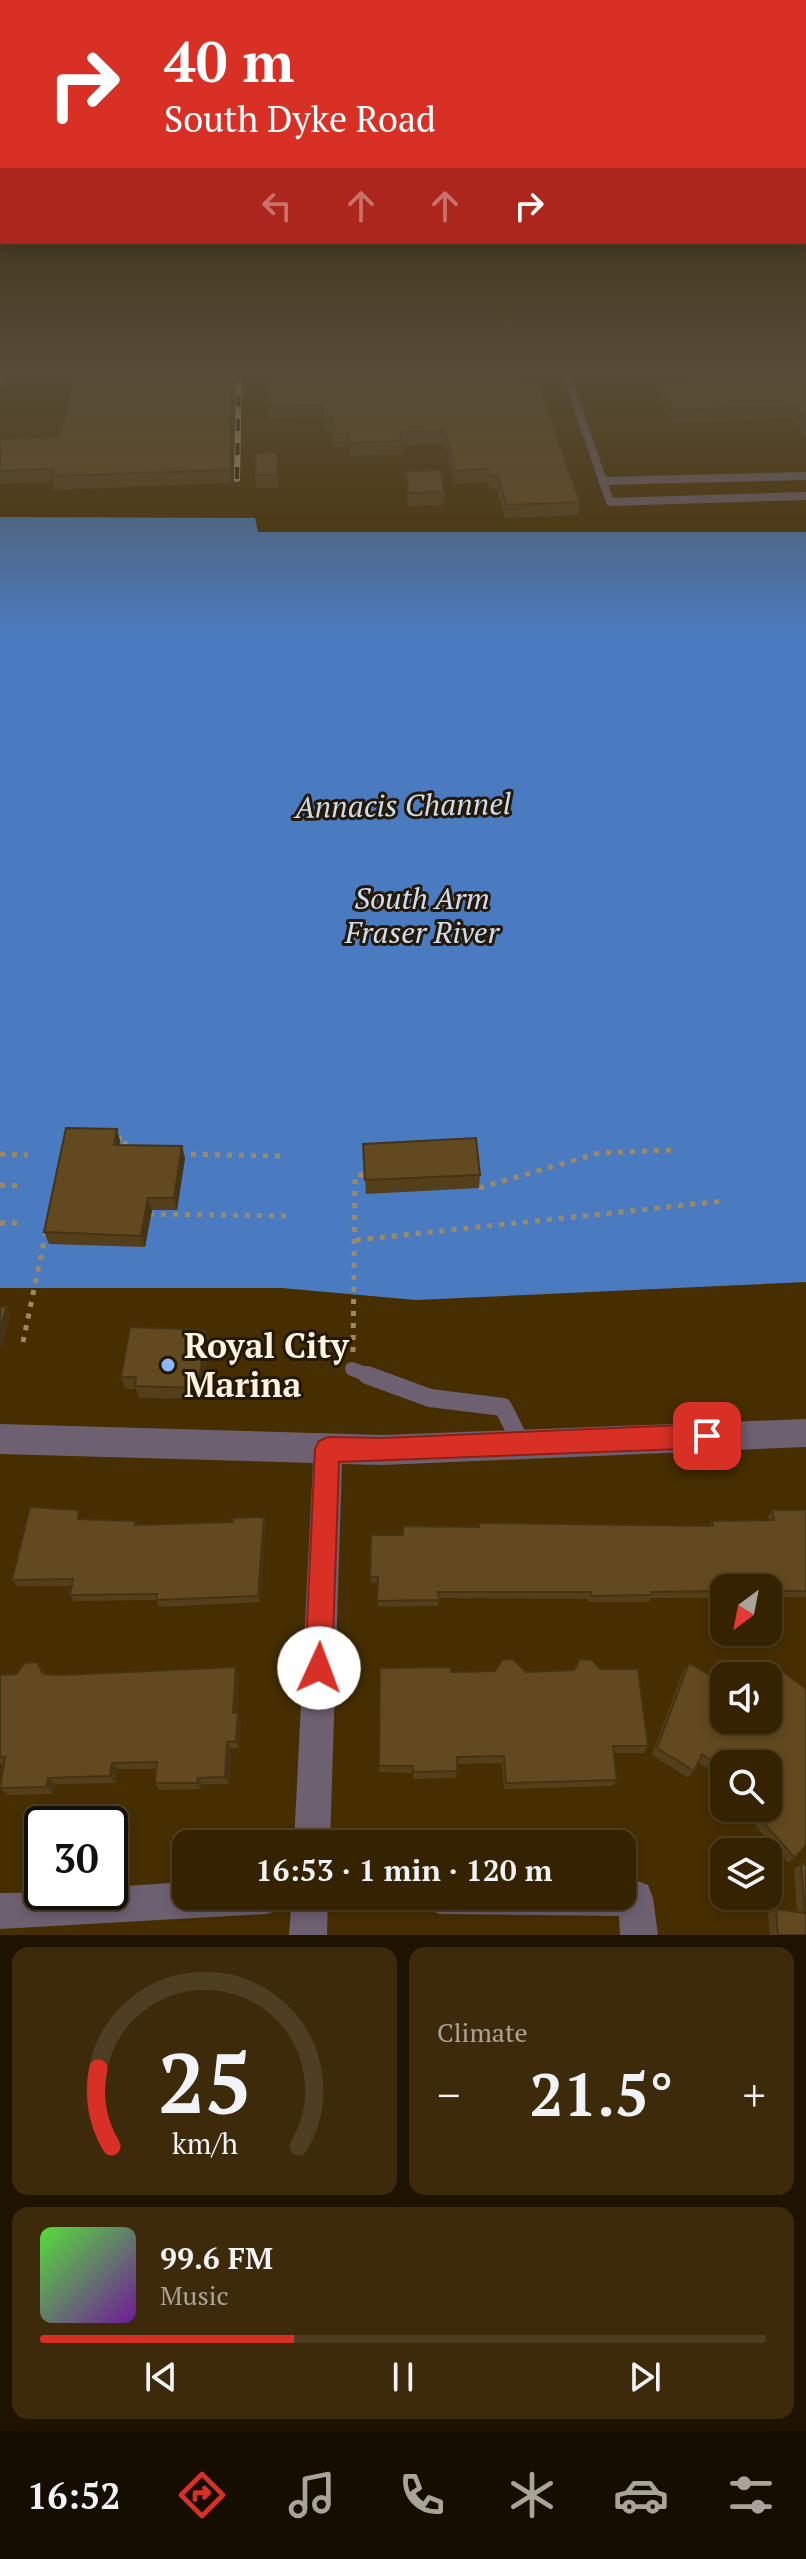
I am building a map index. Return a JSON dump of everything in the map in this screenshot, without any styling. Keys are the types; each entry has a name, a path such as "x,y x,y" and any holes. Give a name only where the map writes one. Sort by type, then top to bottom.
{"street":[{"path":"0,1439 328,1449 806,1433"},
{"path":"313,1830 328,1449"},
{"path":"0,1911 172,1901"},
{"path":"636,1907 639,1935"},
{"path":"308,1935 309,1910"}],"lane":[{"path":"595,460 610,502 806,496"},
{"path":"602,481 806,476"},
{"path":"352,1369 430,1398 503,1407 522,1444"}],"path":[{"path":"111,1138 126,1138 124,1154"},
{"path":"479,1188 599,1153 674,1150"},
{"path":"0,1154 28,1155"},
{"path":"168,1154 284,1156"},
{"path":"352,1369 355,1175 365,1175"},
{"path":"0,1185 23,1186"},
{"path":"356,1240 724,1201"},
{"path":"146,1214 290,1216"},
{"path":"0,1223 18,1223"},
{"path":"23,1342 47,1227"}],"water":[{"name":"South Arm Fraser River","path":"0,517 255,518 258,532 806,532 806,1282 416,1300 282,1288 0,1288"}],"building":[{"path":"0,460 230,460 230,470 52,476 53,469 0,471"},
{"path":"256,460 277,460 277,475 255,475"},
{"path":"452,460 565,460 580,502 506,505 498,476 490,476 488,469 454,471"},
{"path":"441,470 444,492 408,493 406,471"},
{"path":"66,1128 117,1129 114,1145 182,1146 174,1198 148,1198 141,1236 44,1232"},
{"path":"476,1138 480,1175 365,1180 363,1144"},
{"path":"7,1306 0,1329 0,1307"},
{"name":"Royal City Marina","path":"130,1327 206,1330 198,1388 135,1386 136,1377 121,1377"},
{"path":"30,1507 79,1510 78,1519 136,1521 135,1525 233,1522 233,1518 264,1517 258,1596 156,1600 157,1594 70,1595 73,1579 12,1580"},
{"path":"772,1510 806,1510 806,1591 782,1591 782,1574 710,1574 710,1591 591,1596 591,1592 438,1592 439,1600 377,1601 378,1577 370,1577 371,1535 403,1535 403,1526 479,1527 479,1523 494,1523 713,1526 712,1521 774,1520"},
{"path":"513,1659 526,1672 574,1670 580,1659 592,1660 600,1669 638,1669 648,1746 613,1746 617,1780 506,1783 504,1756 457,1757 457,1771 413,1772 413,1766 379,1766 380,1668 451,1667 451,1672 495,1671 502,1660"},
{"path":"37,1662 43,1674 63,1675 236,1667 233,1713 238,1713 236,1741 227,1742 225,1777 198,1778 197,1783 155,1783 157,1762 112,1763 110,1776 48,1778 46,1787 0,1788 5,1757 0,1757 0,1675 16,1674 25,1663"},
{"path":"689,1663 710,1675 710,1734 782,1734 782,1671 806,1689 806,1845 795,1858 782,1843 782,1838 777,1838 763,1822 782,1822 782,1750 710,1750 710,1760 702,1754 694,1771 657,1748"},
{"path":"801,1864 806,1864 806,1935 778,1935 776,1910 805,1913"}],"railway":[{"path":"237,460 237,479"}],"place":[{"name":"Royal City Marina","path":"168,1365"}],"route":[{"path":"319,1668 328,1449 383,1450 707,1436"}],"water label":[{"name":"Annacis Channel","path":"403,805"}]}
